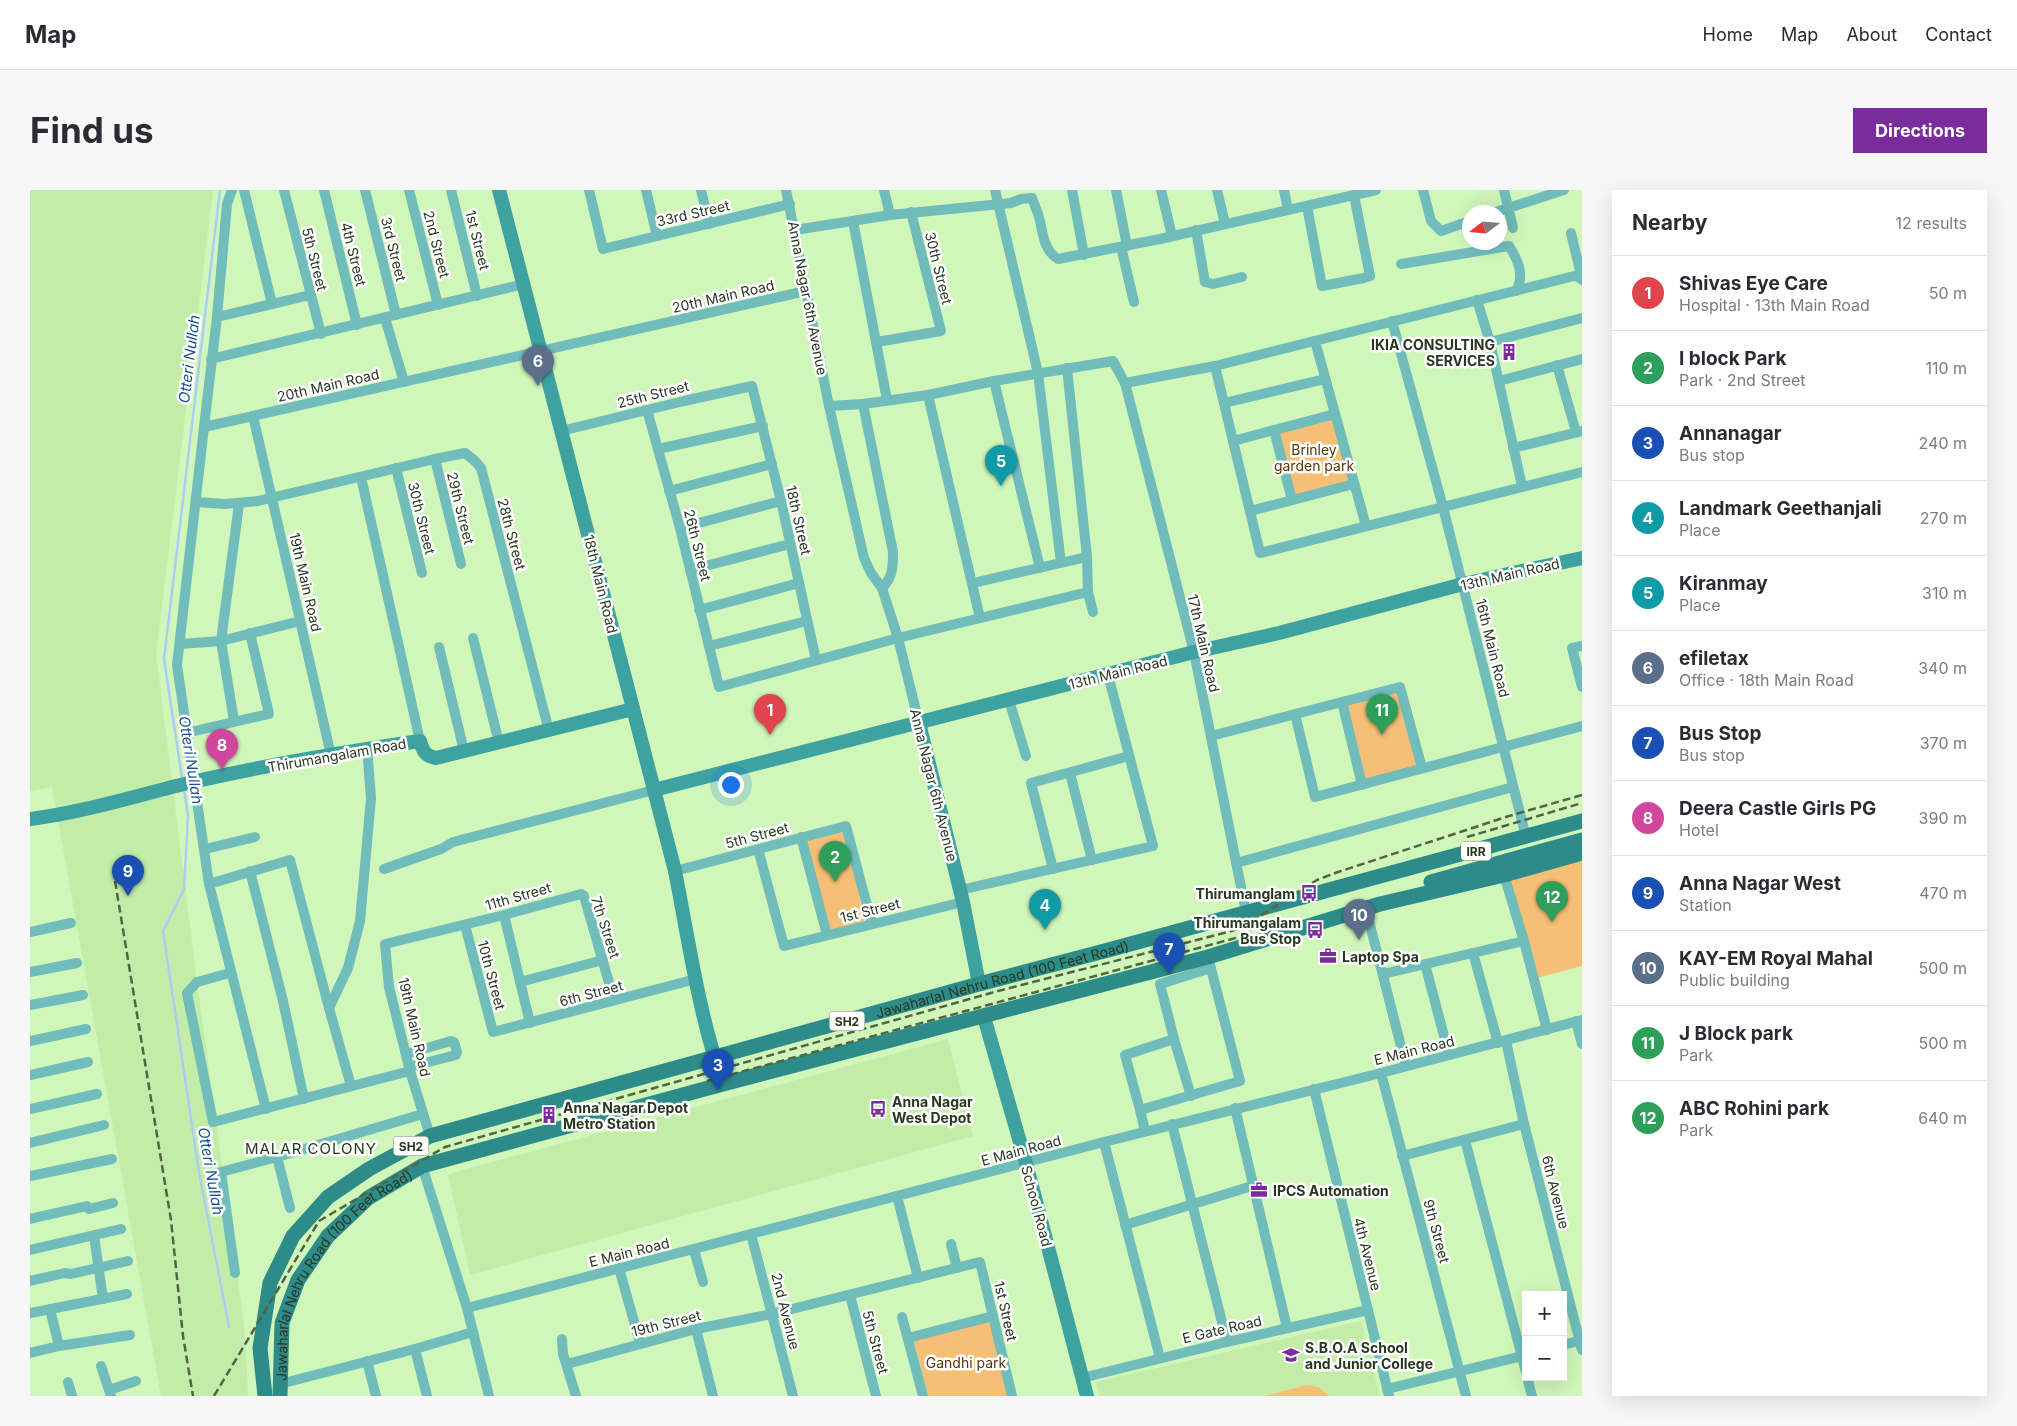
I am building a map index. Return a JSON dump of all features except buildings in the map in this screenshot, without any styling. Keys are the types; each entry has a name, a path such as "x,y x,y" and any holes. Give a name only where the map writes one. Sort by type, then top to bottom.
{"main road":[{"name":"Jawaharlal Nehru Road (100 Feet Road)","path":"265,1396 260,1348 270,1283 293,1236 328,1197 369,1169 430,1136 1246,912 1526,838 1581,829"},
{"name":"SH2","path":"1370,879 1392,880 1581,829"},
{"name":"SH2","path":"1373,906 1391,894 1581,829"},
{"name":"Jawaharlal Nehru Road (100 Feet Road)","path":"280,1390 282,1323 298,1280 328,1236 368,1198 422,1166 723,1084 984,1017 1210,962 1373,906 1504,875 1582,853"}],"street":[{"path":"232,190 227,204 217,317 178,665 186,733 209,884 266,1109"},
{"path":"244,190 272,304"},
{"name":"5th Street","path":"284,190 321,334"},
{"name":"4th Street","path":"324,190 357,325"},
{"name":"3rd Street","path":"365,190 396,315"},
{"name":"2nd Street","path":"409,190 438,305"},
{"name":"1st Street","path":"451,190 477,296"},
{"name":"18th Main Road","path":"499,190 675,871 696,979 714,1058 723,1084"},
{"name":"33rd Street","path":"590,190 603,249 790,204"},
{"path":"646,190 657,236"},
{"path":"701,190 709,224"},
{"name":"Anna Nagar 6th Avenue","path":"786,190 829,406 864,558 871,573 882,588 898,638 962,896 979,984"},
{"path":"884,190 890,215"},
{"path":"995,190 1038,373 1061,563"},
{"path":"1072,190 1084,255"},
{"path":"1116,190 1134,302"},
{"path":"1161,190 1176,235"},
{"path":"1217,190 1224,224"},
{"path":"1284,190 1288,210"},
{"path":"795,230 911,212 999,204 1031,194 1039,216 1042,238 1058,259 1084,255 1376,190"},
{"path":"1423,190 1431,221 1441,231 1462,224"},
{"path":"1504,190 1506,205"},
{"path":"1513,228 1507,209 1564,190"},
{"path":"1306,206 1322,286 1364,278 1370,276 1354,195"},
{"name":"30th Street","path":"877,342 941,331 911,212"},
{"path":"853,221 887,400"},
{"path":"1196,230 1205,282 1213,284 1242,277"},
{"path":"1571,233 1582,279"},
{"path":"1401,264 1508,246 1518,260 1521,283 1516,291"},
{"path":"1125,383 1215,366 1574,276 1582,279"},
{"path":"211,359 524,284"},
{"name":"20th Main Road","path":"204,427 806,291"},
{"path":"217,317 310,295"},
{"path":"1477,300 1490,342 1522,486"},
{"path":"384,318 404,382"},
{"path":"1490,342 1582,318"},
{"name":"16th Main Road","path":"1392,321 1463,584 1526,838"},
{"path":"1315,341 1366,526"},
{"path":"1499,381 1582,359"},
{"name":"17th Main Road","path":"1067,368 1114,361 1125,383 1194,652 1246,912"},
{"path":"1513,448 1579,431 1557,365"},
{"path":"1215,366 1260,552 1582,472"},
{"path":"829,406 863,404 928,395 1067,368 1087,557 1088,592 1093,612"},
{"path":"1224,403 1326,379"},
{"path":"994,381 1040,568"},
{"name":"25th Street","path":"562,431 752,386"},
{"name":"18th Street","path":"752,386 781,501 816,660"},
{"path":"928,395 980,618"},
{"path":"863,404 893,552 892,574 889,582 882,588"},
{"name":"26th Street","path":"647,410 680,528 719,687 816,660"},
{"path":"1233,441 1335,414"},
{"name":"19th Main Road","path":"253,416 331,755"},
{"path":"658,449 763,426"},
{"path":"1274,430 1292,500"},
{"name":"28th Street","path":"196,502 239,504 272,498 465,453 476,460 480,468 549,730"},
{"name":"29th Street","path":"435,459 461,564"},
{"path":"669,491 772,464"},
{"name":"30th Street","path":"396,468 422,574"},
{"path":"361,477 420,741"},
{"path":"1250,511 1354,484"},
{"path":"680,528 781,501"},
{"path":"234,721 220,641 239,504"},
{"path":"690,570 790,544"},
{"path":"973,583 1087,557"},
{"name":"13th Main Road","path":"654,790 1194,652 1279,633 1463,584 1582,558"},
{"path":"699,610 799,583"},
{"path":"816,660 1088,592"},
{"path":"180,644 220,641 300,621"},
{"path":"709,646 807,621"},
{"path":"186,733 269,714 250,633"},
{"path":"473,638 499,743"},
{"path":"1582,646 1572,648 1582,687"},
{"path":"439,647 464,751"},
{"path":"1053,869 1031,783 1129,756 1108,674"},
{"path":"1211,736 1400,687 1422,768"},
{"path":"1010,700 1026,756"},
{"path":"1342,702 1362,785"},
{"name":"Thirumangalam Road","path":"30,819 66,814 193,782 367,748 420,741 423,752 432,757 499,743 633,709"},
{"path":"1294,714 1315,797 1582,726"},
{"path":"329,1008 348,968 360,921 371,798 367,748"},
{"name":"1st Street","path":"758,848 784,946 872,924 1053,869 1153,846 1129,756"},
{"path":"1070,773 1092,860"},
{"path":"1236,863 1513,787"},
{"path":"384,869 441,849 453,842 654,790"},
{"name":"5th Street","path":"675,871 846,826 872,924"},
{"path":"205,849 255,837"},
{"path":"801,837 828,935"},
{"path":"209,884 290,860 351,1086"},
{"path":"250,871 283,1001 304,1099"},
{"path":"1504,875 1524,941 1547,1030"},
{"name":"11th Street","path":"465,925 504,916 578,893"},
{"name":"7th Street","path":"578,893 584,896 614,1000"},
{"path":"1373,906 1383,974 1406,1066"},
{"path":"504,916 530,1023"},
{"path":"30,932 71,923"},
{"name":"19th Main Road","path":"430,1136 410,1069 389,987 385,944 465,925"},
{"name":"10th Street","path":"465,925 494,1032"},
{"path":"1383,974 1524,941"},
{"name":"6th Avenue","path":"1473,953 1502,1042 1581,1344"},
{"path":"520,982 603,960"},
{"path":"1140,1110 1190,1096 1240,1081 1210,962 1160,984 1190,1096"},
{"path":"30,972 77,963"},
{"path":"1425,964 1449,1055"},
{"path":"230,973 197,982 187,993 213,1122 304,1099 456,1055 456,1045 451,1041 406,1054"},
{"name":"6th Street","path":"494,1032 696,979"},
{"path":"30,1005 83,995"},
{"name":"School Road","path":"984,1017 1026,1163 1087,1396"},
{"path":"1579,1020 1582,1044"},
{"name":"E Main Road","path":"467,1308 1172,1124 1502,1042 1579,1020"},
{"path":"30,1041 86,1029"},
{"path":"1145,1131 1125,1054 1174,1039"},
{"path":"30,1075 88,1062"},
{"name":"9th Street","path":"1380,1073 1466,1396"},
{"name":"4th Avenue","path":"1314,1089 1388,1392"},
{"path":"30,1110 97,1094"},
{"path":"1235,1108 1287,1328"},
{"path":"235,1272 221,1172 423,1114"},
{"path":"1172,1124 1227,1342"},
{"path":"1402,1156 1524,1124"},
{"path":"30,1143 104,1125"},
{"path":"1465,1140 1522,1349"},
{"path":"1104,1142 1160,1358"},
{"path":"277,1157 290,1208"},
{"path":"30,1176 112,1159"},
{"path":"422,1166 467,1308 489,1396"},
{"path":"1125,1225 1252,1186"},
{"path":"898,1196 918,1278"},
{"path":"30,1219 87,1206 89,1209 113,1203"},
{"path":"30,1250 121,1228"},
{"name":"2nd Avenue","path":"752,1234 793,1396"},
{"path":"94,1236 103,1299"},
{"path":"772,1314 957,1268 951,1244"},
{"path":"694,1250 703,1282"},
{"path":"30,1281 128,1261"},
{"name":"1st Street","path":"957,1268 980,1262 1012,1396"},
{"path":"619,1268 640,1343"},
{"path":"30,1314 127,1294"},
{"name":"5th Street","path":"850,1295 876,1396"},
{"path":"50,1309 59,1346"},
{"name":"E Gate Road","path":"1082,1378 1368,1310"},
{"name":"19th Street","path":"567,1364 696,1328 772,1314"},
{"path":"908,1338 993,1316"},
{"path":"902,1317 923,1396"},
{"path":"696,1328 713,1396"},
{"path":"280,1390 366,1361 473,1332"},
{"path":"30,1353 59,1346 130,1335"},
{"path":"562,1339 563,1354 576,1396"},
{"path":"1567,1345 1581,1344"},
{"path":"415,1349 427,1396"},
{"path":"1388,1392 1522,1357"},
{"path":"366,1361 376,1396"},
{"path":"101,1366 110,1393 136,1381"},
{"path":"1528,1381 1532,1396"},
{"path":"68,1382 72,1396"}],"shaded area":[{"path":"30,190 213,190 156,654 197,982 245,1333 248,1396 161,1396 52,787 30,791"},
{"path":"948,1039 973,1136 470,1275 448,1174"},
{"name":"S.B.O.A School and Junior College","path":"1361,1321 1380,1396 1100,1396 1096,1382"}],"green space":[{"name":"Brinley garden park","path":"1335,414 1354,484 1292,500 1274,430"},
{"path":"1400,687 1422,768 1362,785 1342,702"},
{"path":"847,832 865,926 827,935 801,837"},
{"path":"1582,857 1582,966 1537,978 1509,879"},
{"name":"Gandhi park","path":"991,1321 1008,1396 928,1396 914,1341"},
{"path":"1306,1385 1319,1387 1329,1396 1265,1396"}],"waterway":[{"name":"Otteri Nullah","path":"182,778 164,659 220,190"},
{"name":"Otteri Nullah","path":"184,789 188,816 184,889 163,931 199,1172 229,1327"}],"railway":[{"path":"214,1396 319,1221 445,1147 998,991 1241,928 1317,880 1509,816 1582,795"},
{"path":"1467,837 1582,803"},
{"path":"115,881 171,1220 183,1336 193,1396"},
{"path":"707,1081 1243,936 1254,927"}],"place":[{"name":"IKIA CONSULTING SERVICES","path":"1509,352"},
{"name":"efiletax","path":"538,386"},
{"name":"Kiranmay","path":"1001,486"},
{"name":"Shivas Eye Care","path":"770,735"},
{"name":"J Block park","path":"1382,735"},
{"name":"Deera Castle Girls PG","path":"222,770"},
{"name":"I block Park","path":"835,882"},
{"name":"Thirumanglam","path":"1309,893"},
{"name":"Anna Nagar West","path":"128,896"},
{"name":"ABC Rohini park","path":"1552,922"},
{"name":"Landmark Geethanjali","path":"1045,930"},
{"name":"Thirumangalam Bus Stop","path":"1315,930"},
{"name":"KAY-EM Royal Mahal","path":"1359,940"},
{"name":"Laptop Spa","path":"1328,956"},
{"name":"Bus Stop","path":"1169,974"},
{"name":"Annanagar","path":"718,1090"},
{"name":"Anna Nagar West Depot","path":"878,1109"},
{"name":"Anna Nagar Depot Metro Station","path":"549,1115"},
{"name":"IPCS Automation","path":"1259,1190"},
{"name":"S.B.O.A School and Junior College","path":"1291,1355"}],"district":[{"name":"MALAR COLONY","path":"311,1148"}]}
